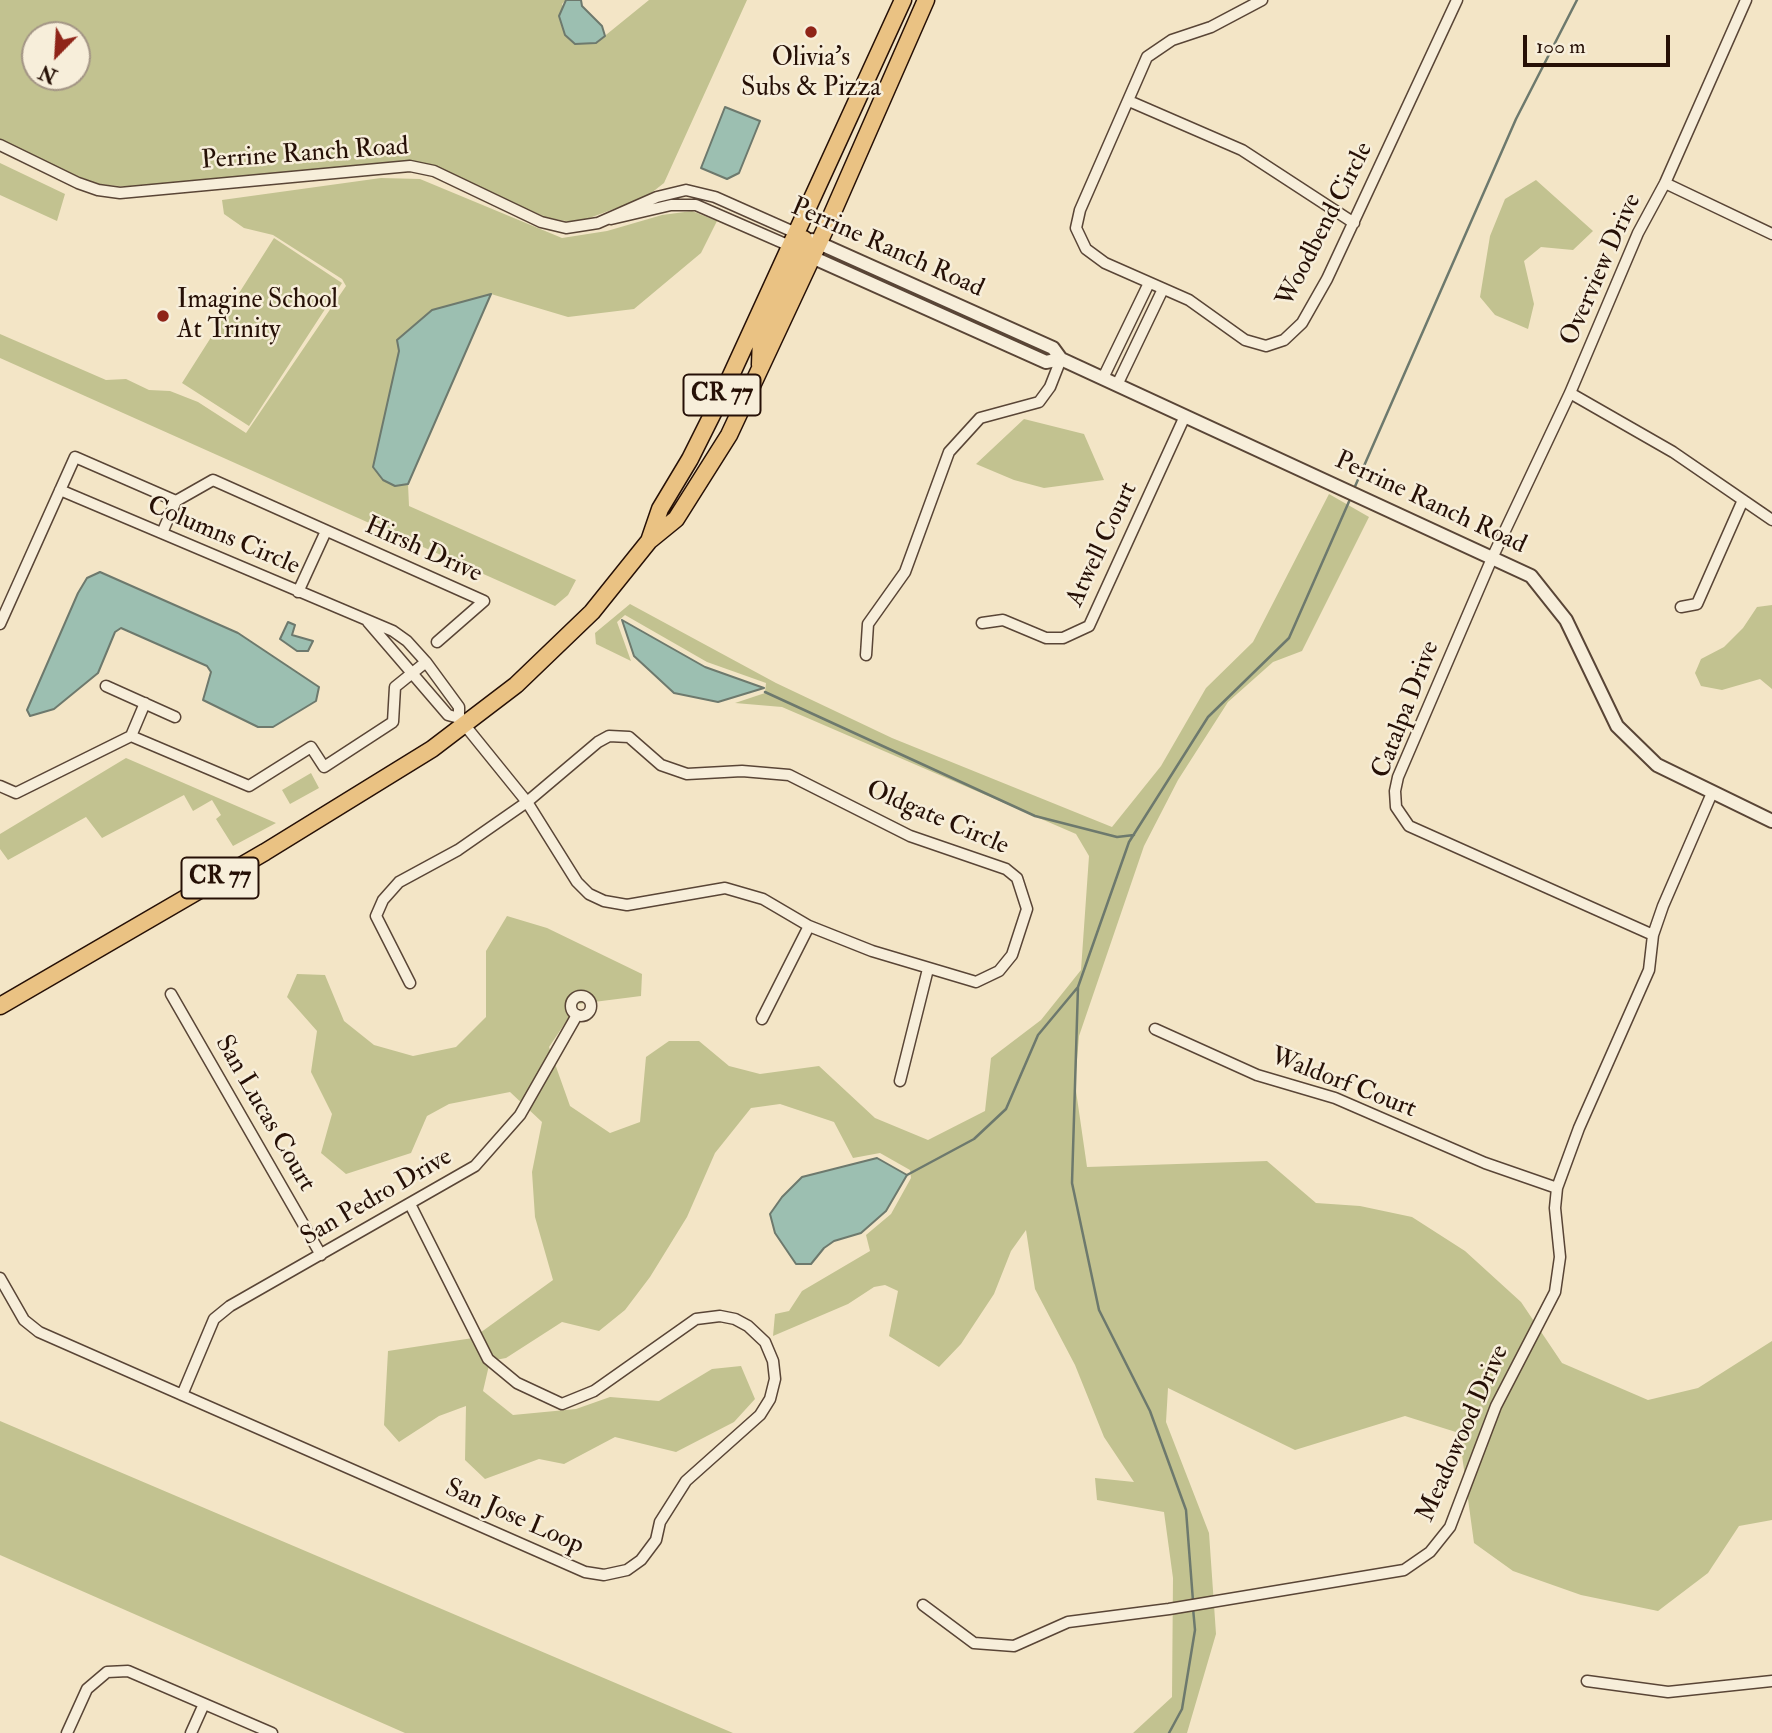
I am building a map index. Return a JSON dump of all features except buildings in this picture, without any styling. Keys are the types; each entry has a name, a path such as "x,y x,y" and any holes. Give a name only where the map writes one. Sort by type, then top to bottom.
{"main road":[{"name":"CR 77","path":"0,1006 378,784 559,647 649,541 676,519 733,428 761,371 761,337 803,245 903,0"},
{"path":"912,0 918,19"},
{"name":"CR 77","path":"649,541 660,509 707,427 803,245 926,0"}],"street":[{"name":"Woodbend Circle","path":"1262,0 1211,27 1171,40 1147,58 1080,210 1076,228 1086,249 1105,264 1189,300 1245,340 1266,346 1284,340 1302,323 1354,223 1457,0"},
{"name":"Overview Drive","path":"1493,556 1570,393 1638,233 1665,183 1746,0"},
{"path":"1129,101 1242,150 1354,223"},
{"name":"Perrine Ranch Road","path":"0,145 78,183 109,191 410,166 434,171 553,226 576,228 610,219 657,197 686,190 715,197 803,245 1052,348 1061,359 1493,556 1531,576 1566,620 1617,726 1657,765 1772,821"},
{"path":"1665,183 1772,234"},
{"path":"1103,378 1149,283"},
{"path":"1117,385 1163,289"},
{"path":"866,655 868,624 905,572 949,452 980,418 1039,402 1050,387 1061,359"},
{"path":"1570,393 1673,452 1772,520"},
{"name":"Atwell Court","path":"982,623 1003,620 1046,638 1063,638 1089,626 1185,416"},
{"path":"0,624 75,457 176,501 162,533"},
{"name":"Hirsh Drive","path":"176,501 213,480 484,601 437,642"},
{"name":"Columns Circle","path":"61,490 407,641 459,707 462,721"},
{"path":"1681,607 1698,604 1743,500"},
{"name":"Hirsh Drive","path":"298,592 326,531"},
{"name":"Catalpa Drive","path":"1493,556 1398,777 1396,807 1409,826 1443,844 1653,935"},
{"name":"Columns Circle","path":"368,622 448,715 462,721"},
{"path":"131,736 249,786 311,747 324,767 393,722 395,687 426,662"},
{"path":"106,686 175,717"},
{"path":"0,786 16,793 131,736 145,703"},
{"name":"Oldgate Circle","path":"462,721 527,802 577,882 589,894 604,901 627,905 724,888 763,899 809,926 928,969 976,982 999,971 1012,955 1027,909 1017,878 1006,869 910,836 789,775 742,771 687,774 661,765 629,737 609,736 598,742 527,802"},
{"name":"Meadowood Drive","path":"923,1605 974,1643 1014,1646 1032,1641 1068,1622 1169,1609 1404,1570 1430,1552 1450,1527 1496,1406 1555,1292 1560,1257 1555,1208 1557,1188 1578,1128 1649,970 1653,935 1712,793"},
{"path":"410,983 376,916 383,900 399,882 458,850 527,802"},
{"path":"762,1019 809,926"},
{"path":"900,1081 928,969"},
{"name":"San Lucas Court","path":"171,994 321,1255"},
{"name":"San Pedro Drive","path":"182,1395 215,1319 230,1306 475,1166 520,1115 577,1015"},
{"name":"Waldorf Court","path":"1155,1029 1257,1075 1335,1098 1485,1163 1557,1188"},
{"name":"San Jose Loop","path":"0,1278 24,1321 39,1332 585,1572 604,1575 627,1570 641,1560 656,1539 660,1522 685,1481 760,1415 770,1399 775,1379 773,1361 765,1342 748,1326 735,1319 720,1316 696,1318 594,1391 562,1404 517,1383 488,1359 410,1204"},
{"path":"67,1733 87,1689 107,1672 128,1671 272,1733"},
{"path":"1587,1681 1668,1692 1772,1681"},
{"path":"191,1733 204,1704"}],"green space":[{"path":"0,0 566,0 562,4 576,44 596,43 649,0 747,0 664,183 646,197 576,223 545,217 462,179 411,162 128,187 99,184 0,139"},
{"path":"0,163 65,194 57,221 0,195"},
{"path":"381,178 420,179 562,238 607,231 662,215 692,211 717,221 701,253 634,309 568,317 491,294 432,310 397,340 399,350 373,467 394,486 408,484 409,506 576,580 568,595 555,606 0,358 0,334 106,380 126,379 149,390 170,391 198,402 246,433 346,286 342,279 273,235 244,228 224,214 222,200"},
{"path":"1536,180 1593,231 1573,250 1541,247 1524,261 1534,304 1528,329 1495,315 1480,297 1490,236 1505,199"},
{"path":"274,238 342,283 249,426 182,383"},
{"path":"1024,419 1084,434 1104,480 1044,488 1014,480 976,464"},
{"path":"1329,494 1369,517 1302,651 1273,662 1228,702 1178,780 1144,846 1079,1036 1075,1084 1087,1167 1267,1161 1316,1203 1360,1206 1412,1217 1465,1251 1521,1302 1562,1363 1648,1400 1698,1388 1772,1341 1772,1520 1739,1526 1708,1573 1658,1611 1581,1595 1513,1571 1474,1543 1459,1433 1405,1416 1295,1450 1168,1388 1166,1422 1209,1533 1216,1634 1187,1733 1133,1733 1172,1697 1173,1578 1164,1512 1097,1500 1095,1478 1134,1482 1104,1437 1075,1365 1035,1289 1026,1230 1011,1251 994,1294 961,1344 939,1367 889,1336 898,1291 885,1285 874,1287 848,1304 773,1336 775,1314 789,1311 802,1291 870,1251 866,1235 891,1214 911,1178 910,1170 880,1153 853,1158 834,1122 780,1104 751,1108 715,1153 687,1217 650,1277 625,1310 599,1331 562,1322 506,1358 490,1361 483,1391 513,1415 576,1409 610,1397 659,1401 712,1369 741,1366 755,1399 734,1422 676,1452 615,1437 564,1464 539,1459 485,1479 465,1460 466,1406 439,1416 399,1442 384,1425 388,1351 473,1338 553,1280 535,1217 532,1172 542,1122 510,1092 449,1104 427,1116 411,1153 346,1174 321,1153 332,1114 311,1072 317,1031 287,997 297,974 325,975 344,1021 374,1045 413,1056 456,1047 486,1017 486,951 507,916 547,928 642,974 641,996 578,1004 549,1047 570,1106 610,1133 640,1122 646,1057 669,1041 699,1041 729,1066 760,1074 819,1066 875,1118 928,1140 985,1111 991,1058 1041,1020 1081,970 1089,856 1076,834 782,707 735,703 765,693 766,683 707,662 625,615 617,622 631,661 596,644 595,633 630,604 776,683 892,738 1112,827 1161,766 1206,688 1253,642"},
{"path":"1772,605 1772,689 1760,679 1722,690 1701,686 1695,673 1701,659 1724,647 1743,628 1757,607"},
{"path":"126,758 276,823 233,846 216,819 221,815 212,800 193,811 184,795 102,838 86,817 8,860 0,849 0,834"},
{"path":"311,773 319,788 290,804 282,790"},
{"path":"0,1421 733,1733 405,1733 0,1555"}],"shaded area":[{"path":"566,0 581,0 582,6 602,26 605,36 596,43 575,44 565,35 559,16"},
{"path":"725,107 760,121 739,173 727,179 701,168"},
{"path":"491,294 408,484 395,486 383,480 373,467 399,351 397,340 432,310"},
{"path":"100,572 238,633 319,687 316,701 273,727 258,727 203,700 211,672 207,666 121,628 115,632 98,673 54,709 30,716 27,710 78,593 87,578"},
{"path":"622,620 705,667 764,688 718,702 674,693 634,656"},
{"path":"288,622 295,625 292,635 313,641 308,651 297,651 280,639"},
{"path":"877,1158 907,1175 886,1211 861,1233 834,1241 824,1248 811,1264 796,1264 775,1233 770,1214 782,1197 802,1177"}],"waterway":[{"path":"1353,491 1516,119 1577,0"},
{"path":"1193,1601 1186,1510 1150,1411 1099,1310 1072,1183 1078,987 1129,842 1208,717 1289,638 1351,497"},
{"path":"765,692 1035,816 1117,837 1134,835"},
{"path":"907,1175 974,1139 1006,1109 1038,1035 1078,987"},
{"path":"1169,1733 1182,1709 1195,1630 1193,1608"}],"place":[{"name":"Olivia's Subs & Pizza","path":"811,32"},
{"name":"Imagine School At Trinity","path":"163,316"}]}
